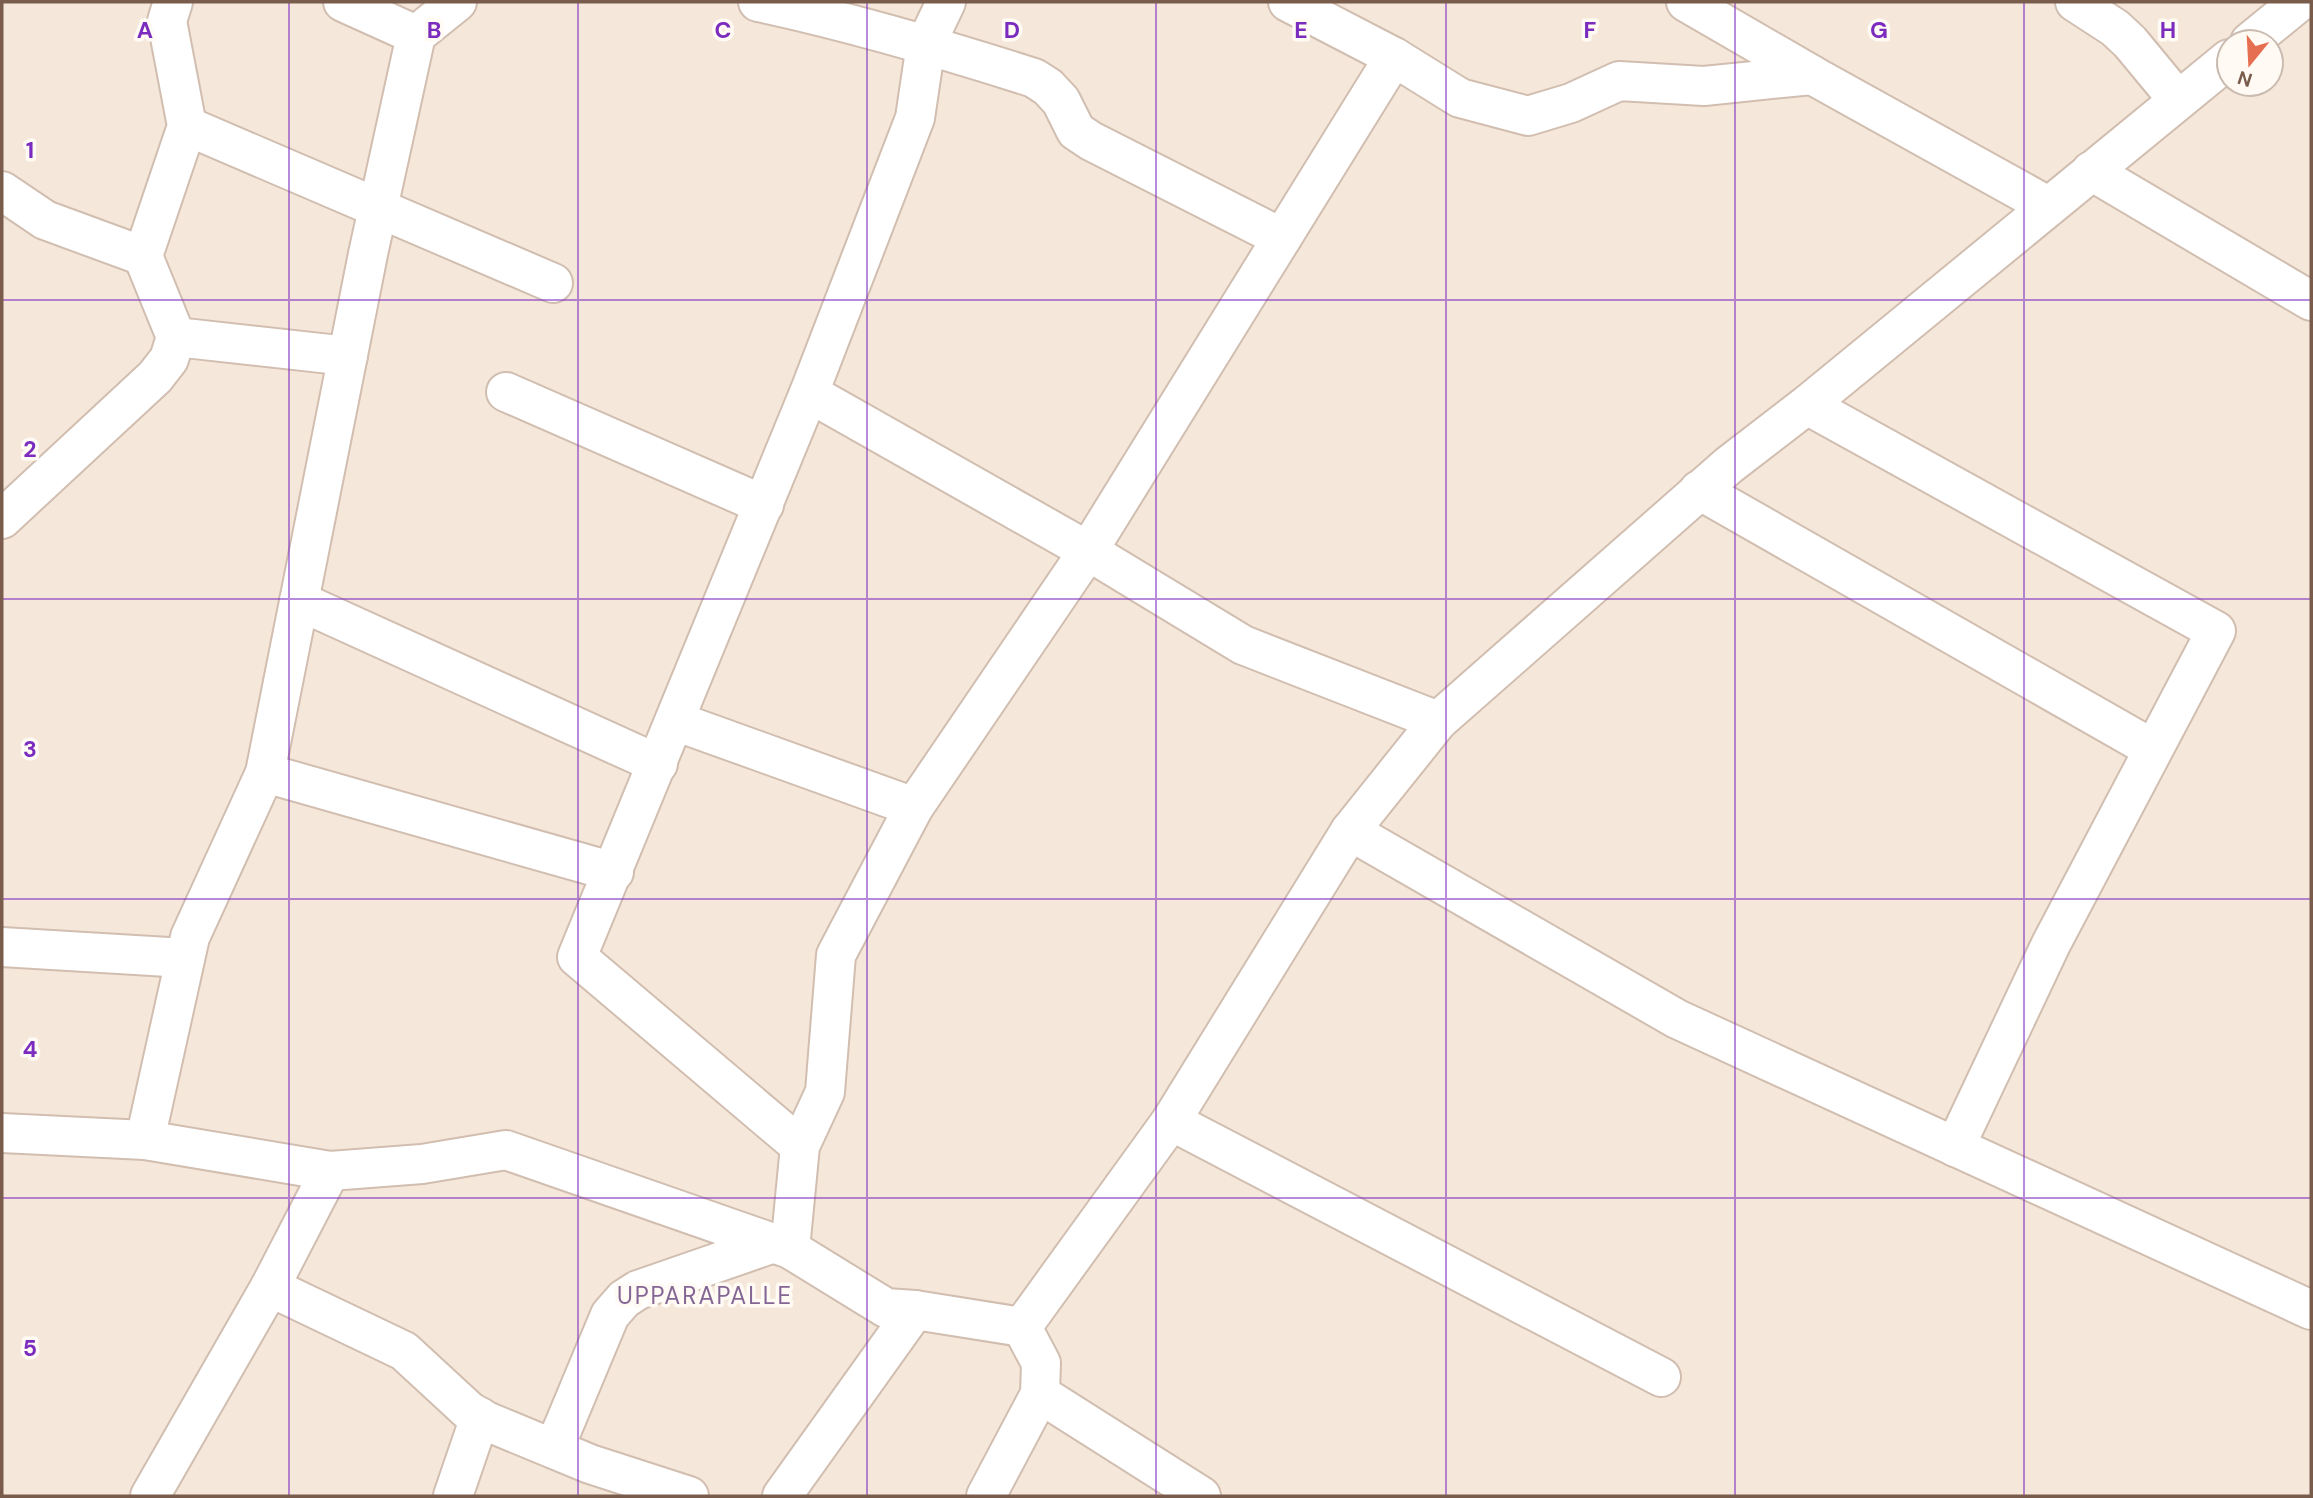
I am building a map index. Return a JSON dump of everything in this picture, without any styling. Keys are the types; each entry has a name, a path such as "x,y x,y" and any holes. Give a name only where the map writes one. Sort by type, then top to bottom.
{"street":[{"path":"2,519 155,377 169,359 176,337 143,256 187,126 167,21 173,2"},
{"path":"343,2 416,35"},
{"path":"145,1140 190,937 265,773 348,356 416,35 457,2"},
{"path":"758,2 811,13 926,44 1034,78 1048,87 1060,101 1076,131 1091,141 1282,238"},
{"path":"800,1146 577,957 809,393 915,118 926,44 946,2"},
{"path":"1289,2 1394,57 1460,98 1528,116 1571,103 1619,81 1704,86 1812,75"},
{"path":"1686,2 2048,206"},
{"path":"2075,2 2115,28 2130,42 2178,100"},
{"path":"2267,28 2299,2"},
{"path":"782,1246 800,1146 825,1092 836,955 914,807 1088,551 1394,57"},
{"path":"1022,1327 1171,1122 1350,831 1438,721 1699,490 1807,405 2215,70"},
{"path":"187,126 553,283"},
{"path":"2091,171 2311,301"},
{"path":"2,191 45,220 143,256"},
{"path":"176,337 348,356"},
{"path":"506,392 764,505"},
{"path":"809,393 1088,551 1243,645 1438,721"},
{"path":"1807,405 2216,631 2050,944 1955,1147"},
{"path":"1699,490 2153,749"},
{"path":"299,601 658,764"},
{"path":"675,722 914,807"},
{"path":"265,773 614,872"},
{"path":"1350,831 1677,1019 2311,1310"},
{"path":"2,947 185,958"},
{"path":"1171,1122 1661,1377"},
{"path":"2,1133 145,1140 330,1171 422,1164 506,1150 782,1246 886,1308 1022,1327"},
{"path":"150,1496 270,1287 330,1171"},
{"path":"554,1449 599,1337 610,1315 624,1299 638,1290 782,1246"},
{"path":"270,1287 404,1351 480,1417 554,1449 689,1496"},
{"path":"782,1496 915,1310"},
{"path":"986,1496 1040,1394 1041,1363 1022,1327"},
{"path":"1040,1394 1201,1496"},
{"path":"453,1496 480,1417"}],"shaded area":[{"path":"2,2 2311,2 2311,1496 2,1496"}],"district":[{"name":"UPPARAPALLE","path":"705,1296"}]}
